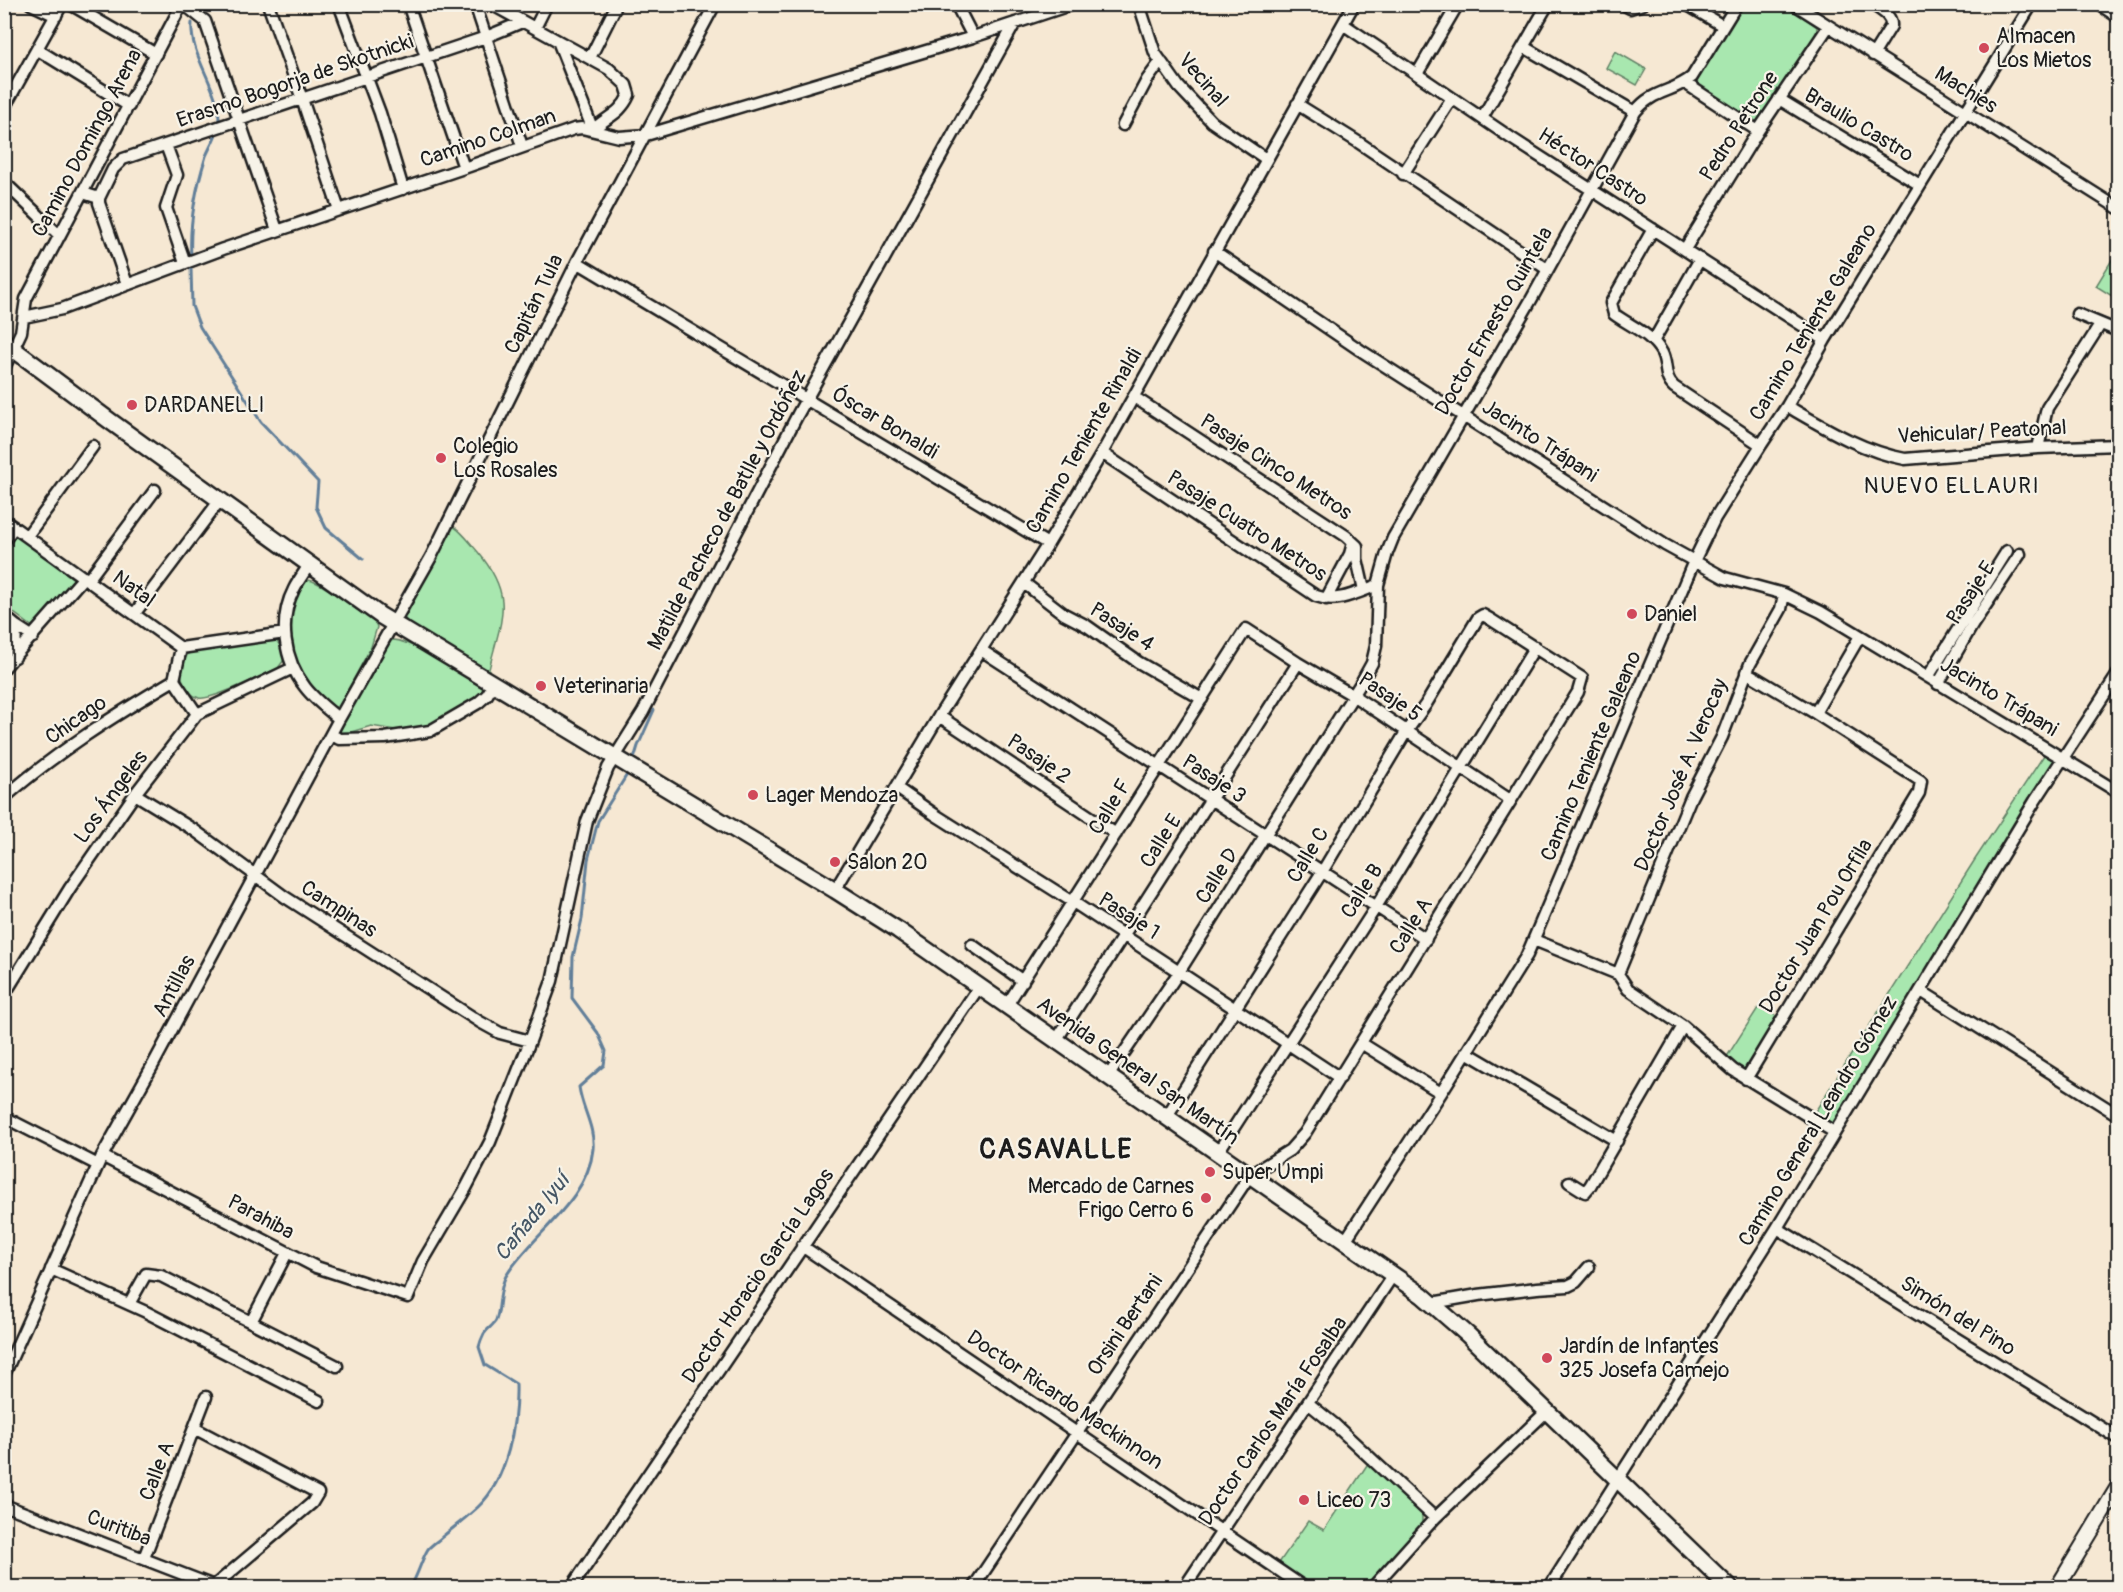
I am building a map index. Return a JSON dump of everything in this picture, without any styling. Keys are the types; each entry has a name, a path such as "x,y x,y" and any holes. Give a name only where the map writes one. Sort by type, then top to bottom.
{"main road":[{"name":"Avenida General San Martín","path":"9,346 309,566 393,623 898,930 1394,1275 1432,1303 1730,1587"}],"street":[{"path":"31,4 56,16"},
{"path":"4,108 62,4"},
{"path":"70,4 156,54"},
{"path":"268,4 339,210"},
{"path":"339,4 404,189"},
{"path":"408,4 464,168"},
{"path":"476,4 522,146"},
{"path":"491,4 590,58 618,75 626,85 629,95 620,111 592,130 558,41"},
{"path":"535,28 547,4"},
{"path":"590,58 617,4"},
{"name":"Capitán Tula","path":"393,623 436,548 577,262 715,4"},
{"path":"956,4 973,37"},
{"name":"Camino Colman","path":"24,317 62,309 277,230 404,189 574,129 582,128 619,137 646,135 973,37 1073,4"},
{"name":"Vecinal","path":"1138,4 1155,53 1179,87 1212,122 1266,159"},
{"name":"Camino Teniente Rinaldi","path":"835,890 939,716 1024,583 1102,453 1354,4"},
{"path":"1417,74 1458,4"},
{"path":"1482,118 1548,4"},
{"path":"1623,4 1630,8 1642,4"},
{"path":"1686,4 1723,26"},
{"name":"Doctor Ernesto Quintela","path":"1354,696 1372,663 1376,646 1378,585 1393,538 1635,112 1652,96 1685,82 1695,71 1737,4"},
{"name":"Machies","path":"1794,4 1809,8 1828,27 2118,208"},
{"path":"1872,4 1889,17 1891,22 1891,26 1873,55"},
{"name":"Camino Teniente Galeano","path":"1345,1241 1441,1093 1534,940 1694,561 1715,518 1787,406 1825,340 2032,4"},
{"path":"2099,4 2118,16"},
{"path":"181,5 205,21 277,230"},
{"name":"Camino Domingo Arena","path":"4,368 9,346 24,317 26,299 181,5"},
{"name":"Erasmo Bogorja de Skotnicki","path":"99,198 113,169 123,159 486,37 522,22"},
{"name":"Matilde Pacheco de Batlle y Ordóñez","path":"408,1297 423,1261 490,1142 530,1041 552,981 587,821 603,780 643,712 807,399 1015,23"},
{"name":"Héctor Castro","path":"1342,24 1482,118 1825,340"},
{"name":"Pedro Petrone","path":"1685,249 1758,131 1828,27"},
{"path":"1524,47 1635,112"},
{"path":"38,50 129,106"},
{"path":"1123,125 1147,80 1161,61"},
{"path":"1685,82 1758,131"},
{"path":"1403,174 1452,98"},
{"name":"Braulio Castro","path":"1779,99 1920,185"},
{"path":"1297,105 1547,268"},
{"path":"166,145 177,175 166,205 166,212 185,263"},
{"path":"4,182 60,236"},
{"path":"83,193 99,198 99,204 127,284"},
{"path":"1653,228 1611,303 1614,314 1654,340 1663,354 1668,382 1761,445"},
{"name":"Jacinto Trápani","path":"1214,251 1665,545 1725,578 1784,594 1821,612 2118,792"},
{"path":"1654,340 1700,259"},
{"name":"Óscar Bonaldi","path":"577,262 1048,544"},
{"path":"2077,314 2118,331"},
{"path":"2038,448 2047,408 2100,325"},
{"name":"Pasaje Cinco Metros","path":"1134,397 1353,542 1357,546 1357,559 1364,590"},
{"name":"Vehicular/ Peatonal","path":"1787,406 1856,444 1905,459 2038,448 2118,445"},
{"path":"27,536 93,446"},
{"name":"Pasaje Cuatro Metros","path":"1102,453 1109,460 1316,596 1341,599 1378,585"},
{"path":"4,668 86,579 155,490"},
{"path":"135,613 220,500"},
{"path":"4,541 9,523"},
{"name":"Natal","path":"9,523 181,648"},
{"path":"1326,599 1350,554 1353,542"},
{"name":"Pasaje E","path":"1938,684 1990,576 2007,551"},
{"name":"Pasaje E","path":"1928,677 2020,554"},
{"path":"309,566 293,590 286,613 285,633 288,652 293,668 312,696 339,719"},
{"path":"1990,576 1998,585"},
{"name":"Pasaje 4","path":"1024,583 1064,614 1087,626 1158,674 1202,699"},
{"name":"Doctor José A. Verocay","path":"1618,974 1691,797 1722,737 1746,672 1781,609 1784,594"},
{"name":"Calle C","path":"1167,1116 1322,872 1475,621 1483,615 1535,647"},
{"path":"4,616 33,637"},
{"name":"Antillas","path":"4,1375 100,1160 393,623"},
{"path":"15,657 16,626"},
{"name":"Calle F","path":"1007,1005 1246,629"},
{"name":"Pasaje 5","path":"1246,629 1354,696 1510,800"},
{"path":"197,714 174,680 181,648 285,633"},
{"path":"1746,672 1815,713 1860,636"},
{"name":"Calle A","path":"1250,1175 1295,1146 1305,1133 1578,692 1582,678 1535,647"},
{"name":"Calle B","path":"1218,1152 1376,907 1535,647"},
{"name":"Pasaje 3","path":"981,650 1426,939"},
{"name":"Calle E","path":"1057,1039 1298,663"},
{"name":"Los Ángeles","path":"4,995 70,888 135,794 197,714 293,668"},
{"name":"Camino General Leandro Gómez","path":"1549,1587 1777,1228 2035,801 2118,674"},
{"name":"Chicago","path":"4,798 26,779 117,714 174,680"},
{"path":"331,735 339,739 385,738 430,731 478,703 493,685"},
{"name":"Calle D","path":"1109,1075 1179,972 1354,696"},
{"name":"Doctor Juan Pou Orfila","path":"1746,1079 1919,793 1921,781 1815,713"},
{"name":"Pasaje 2","path":"939,716 1116,834"},
{"name":"Pasaje 1","path":"897,788 1340,1078"},
{"name":"Campinas","path":"135,794 161,808 255,876 480,1022 500,1033 530,1041"},
{"path":"1534,940 1618,974 1628,989 1683,1026 1724,1064 1834,1132"},
{"path":"972,945 1023,981"},
{"name":"Doctor Horacio García Lagos","path":"571,1587 979,987"},
{"path":"1920,991 2118,1115"},
{"path":"1569,1182 1585,1191 1590,1186 1683,1026"},
{"path":"1361,1043 1441,1093"},
{"path":"1466,1052 1617,1141"},
{"name":"Parahiba","path":"4,1117 100,1160 316,1267 408,1297"},
{"name":"Orsini Bertani","path":"973,1587 1250,1175"},
{"name":"Simón del Pino","path":"1777,1228 2118,1438"},
{"name":"Doctor Ricardo Mackinnon","path":"802,1246 1305,1587"},
{"path":"251,1322 287,1253"},
{"path":"1432,1303 1478,1294 1568,1286 1576,1282 1589,1267"},
{"path":"51,1269 129,1304 319,1401"},
{"path":"129,1304 146,1274 161,1275 337,1366"},
{"name":"Doctor Carlos María Fosalba","path":"1184,1587 1394,1275"},
{"name":"Calle A","path":"144,1558 206,1397"},
{"path":"1308,1403 1334,1424 1435,1518"},
{"path":"1372,1587 1435,1518 1547,1411"},
{"path":"194,1428 318,1493 312,1503 216,1587"},
{"path":"2057,1587 2118,1487"},
{"name":"Curitiba","path":"4,1505 216,1587"}],"green space":[{"path":"1743,5 1785,5 1817,27 1816,35 1757,122 1753,123 1694,84"},
{"path":"1615,51 1646,69 1637,85 1606,68"},
{"path":"2118,250 2118,287 2112,296 2096,286"},
{"path":"453,526 460,531 490,569 502,598 500,625 488,674 408,625 405,618"},
{"path":"15,535 75,580 34,628 5,606 4,552"},
{"path":"308,580 331,591 375,622 377,627 371,647 339,706 335,707 323,700 307,681 293,652 290,631 292,608 299,589"},
{"path":"274,638 283,649 284,660 278,668 238,687 206,698 194,695 184,684 181,669 190,651"},
{"path":"391,640 411,645 452,667 484,688 483,696 426,730 402,731 371,726 341,735 337,729 387,642"},
{"path":"2048,749 2063,758 1834,1132 1811,1118"},
{"path":"1758,1008 1764,1008 1779,1018 1744,1072 1726,1058"},
{"path":"1369,1462 1422,1514 1422,1522 1417,1534 1367,1587 1314,1587 1279,1563 1308,1521 1324,1530"}],"waterway":[{"path":"198,8 200,4"},
{"path":"192,23 195,48 215,97 219,122"},
{"path":"191,256 192,218 196,193 206,156 216,134"},
{"path":"191,268 192,306 200,327 261,422 318,482 316,507 326,528 363,559"},
{"name":"Cañada Iyuí","path":"634,759 654,710"},
{"name":"Cañada Iyuí","path":"411,1586 428,1549 478,1507 497,1481 509,1450 515,1416 516,1384 485,1365 479,1345 484,1334 496,1320 506,1276 570,1201 589,1168 593,1141 579,1087 604,1065 606,1051 598,1033 572,998 573,957 582,919 588,860 598,821 628,773"}],"place":[{"name":"Almacen Los Mietos","path":"1984,48"},
{"name":"DARDANELLI","path":"132,405"},
{"name":"Colegio Los Rosales","path":"441,458"},
{"name":"Daniel","path":"1632,614"},
{"name":"Veterinaria","path":"541,686"},
{"name":"Lager Mendoza","path":"753,795"},
{"name":"Salon 20","path":"835,862"},
{"name":"Super Umpi","path":"1210,1172"},
{"name":"Mercado de Carnes Frigo Cerro 6","path":"1206,1198"},
{"name":"Jardín de Infantes 325 Josefa Camejo","path":"1547,1358"},
{"name":"Liceo 73","path":"1304,1500"}],"district":[{"name":"NUEVO ELLAURI","path":"1952,486"},
{"name":"CASAVALLE","path":"1056,1149"}]}
